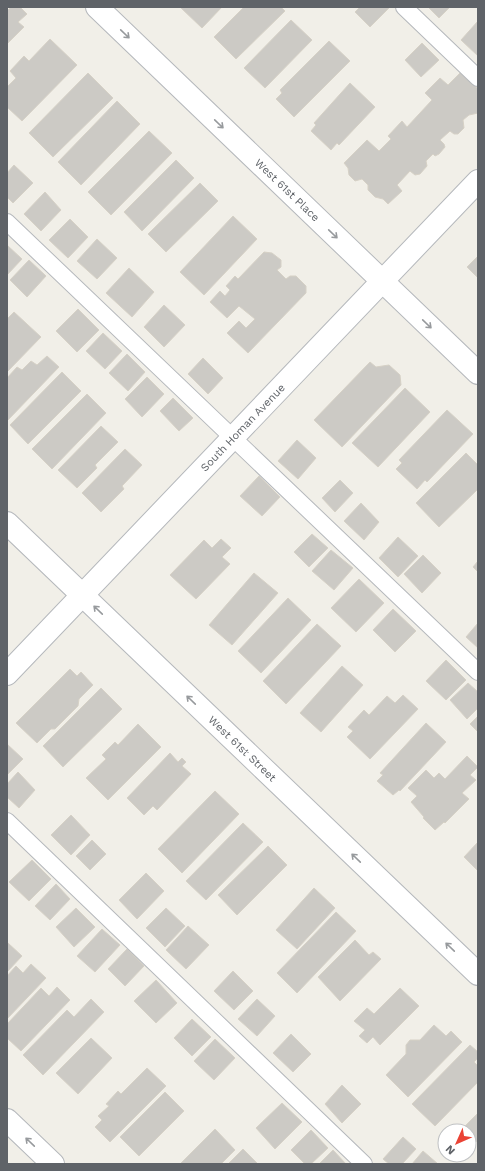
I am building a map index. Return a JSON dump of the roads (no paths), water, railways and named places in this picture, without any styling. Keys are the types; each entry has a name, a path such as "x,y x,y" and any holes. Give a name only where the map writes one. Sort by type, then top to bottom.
{"street":[{"name":"West 61st Place","path":"97,7 478,373"},
{"name":"South Homan Avenue","path":"7,674 478,181"},
{"name":"West 61st Street","path":"7,523 478,974"},
{"path":"7,1120 53,1164"}],"lane":[{"path":"404,7 478,78"},
{"path":"7,222 478,672"},
{"path":"7,821 364,1164"}]}
